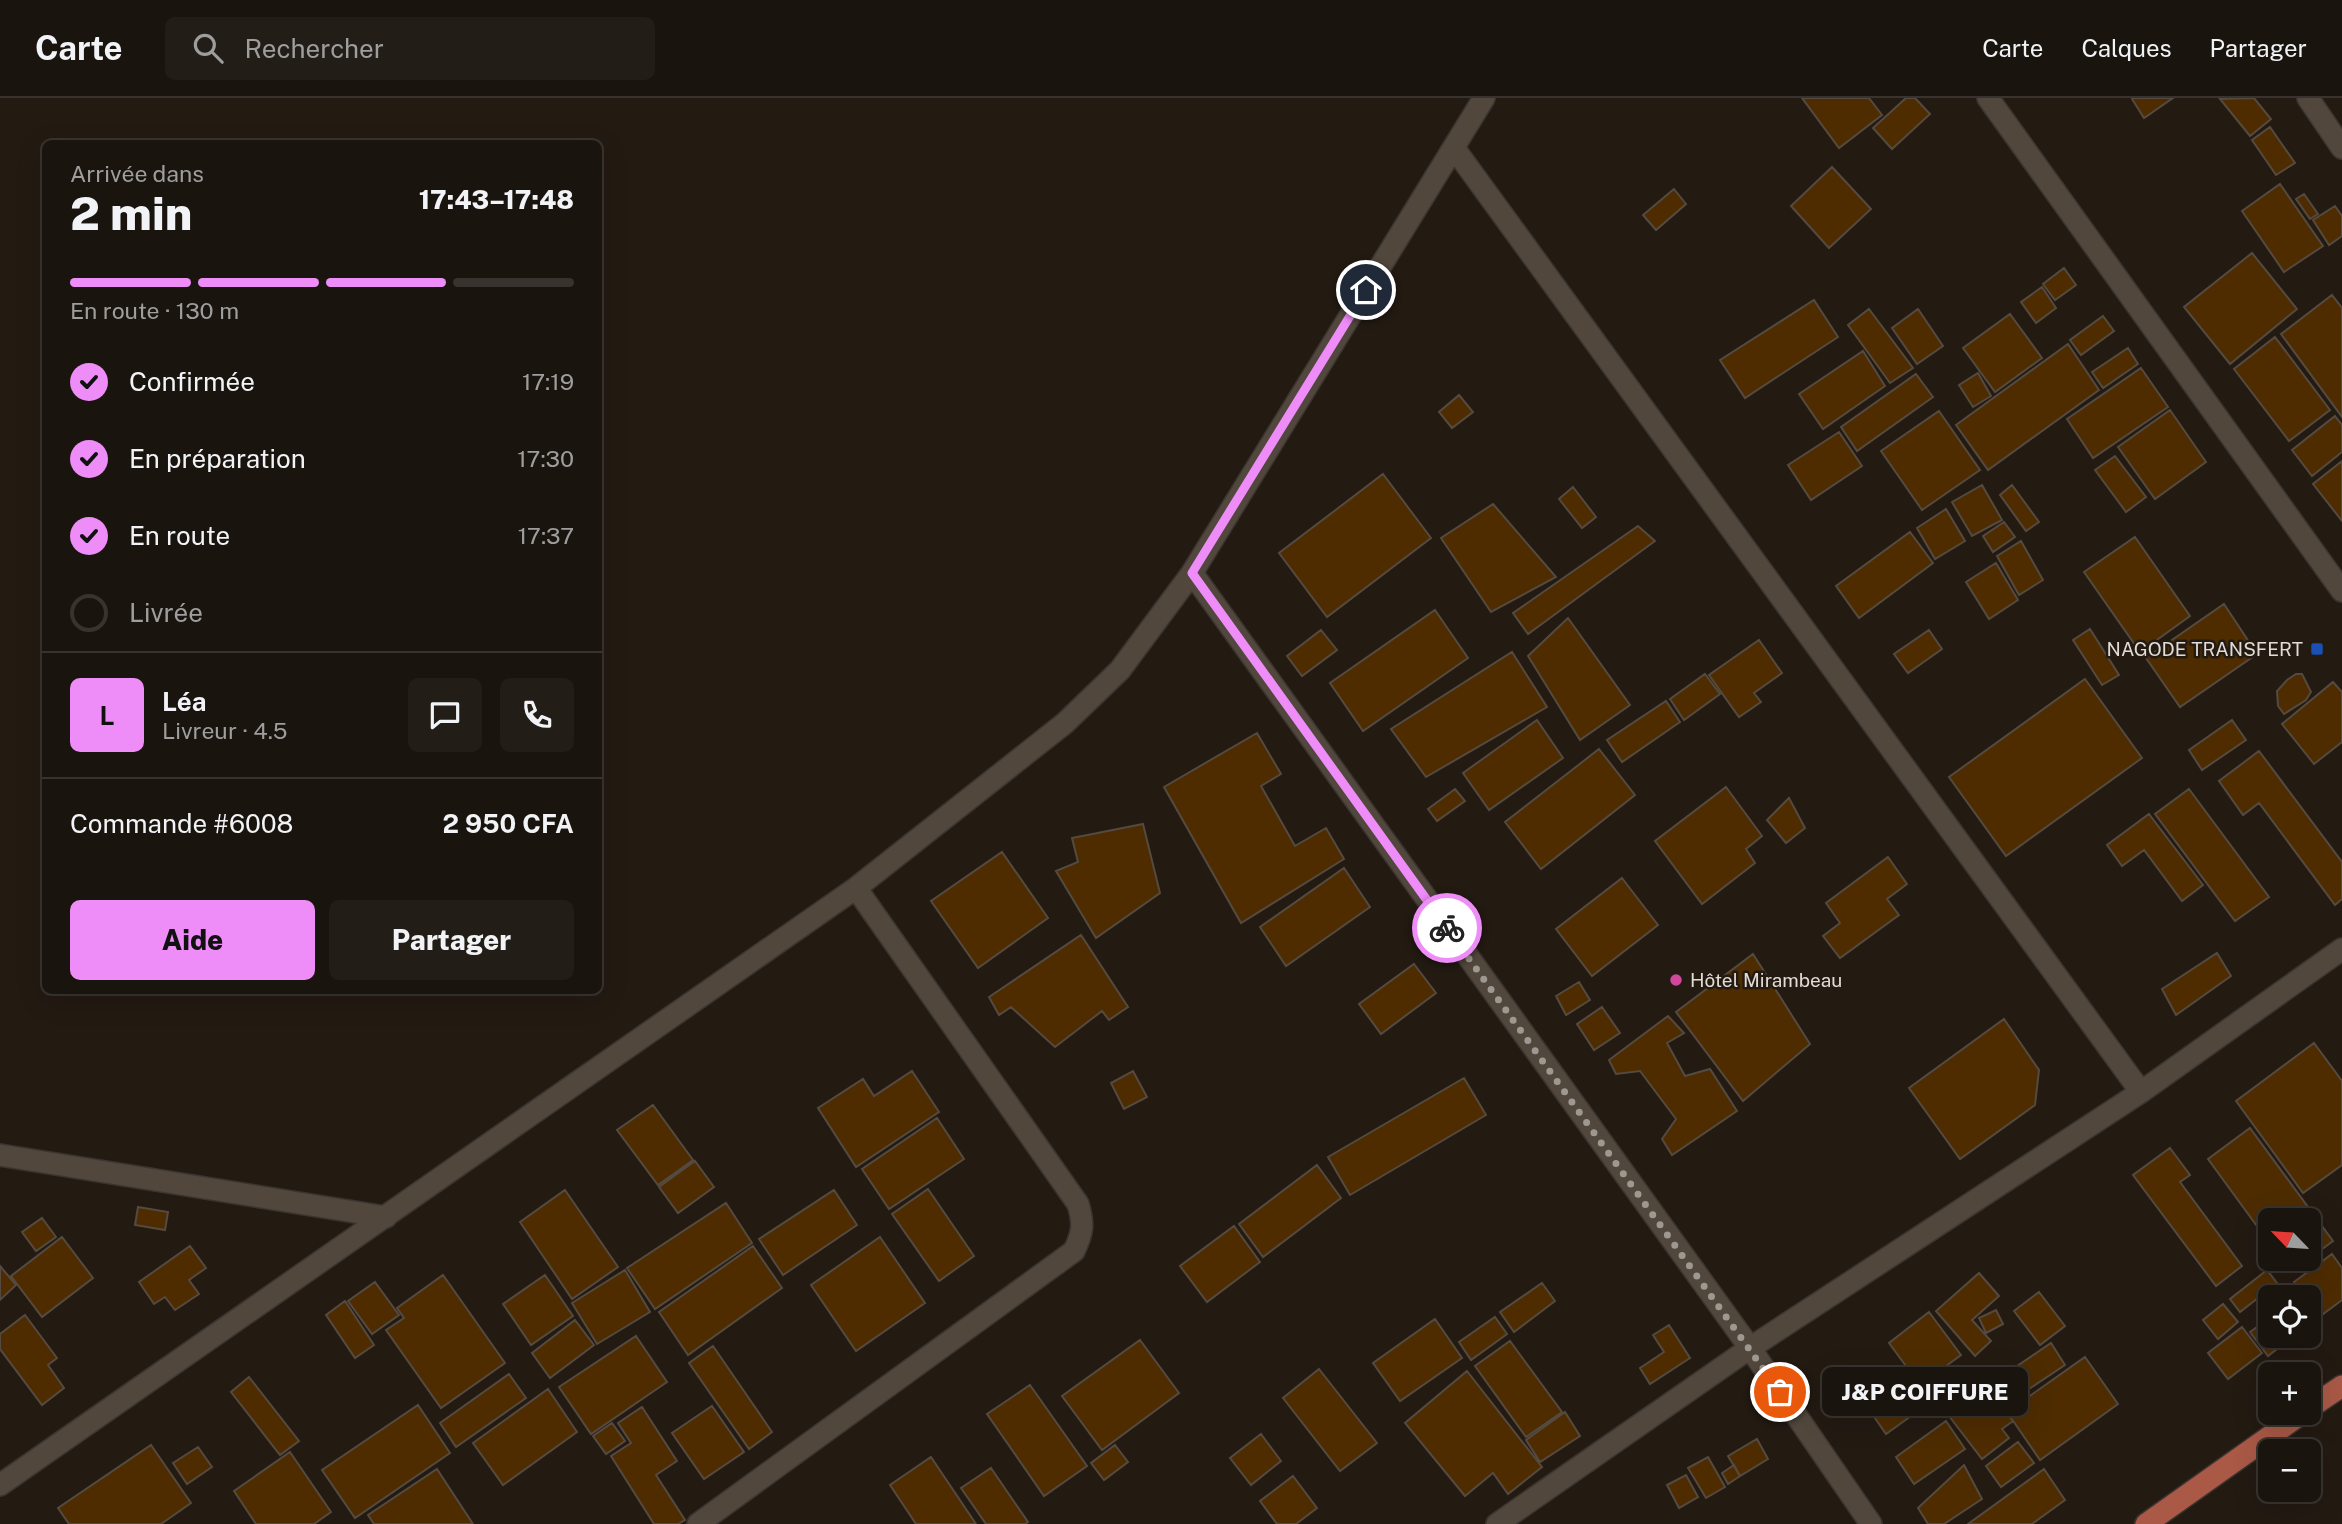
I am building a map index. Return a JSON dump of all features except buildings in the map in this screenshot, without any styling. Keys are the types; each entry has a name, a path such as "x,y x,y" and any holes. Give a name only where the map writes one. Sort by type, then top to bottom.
{"main road":[{"path":"2321,1400 2342,1385"},
{"path":"2147,1524 2286,1425"}],"street":[{"path":"0,1485 856,888 1065,723 1120,670 1192,573 1484,98"},
{"path":"1988,98 2342,591"},
{"path":"2308,98 2342,148"},
{"path":"1454,148 2141,1092"},
{"path":"1192,573 1749,1348 1871,1524"},
{"path":"698,1524 1074,1251 1081,1238 1083,1222 1078,1204 856,888"},
{"path":"1497,1524 1749,1348 2141,1092 2342,949"},
{"path":"0,1155 386,1217"}],"way so far":[{"path":"1447,928 1780,1392"}],"place":[{"name":"NAGODE TRANSFERT","path":"2317,649"},
{"name":"Hôtel Mirambeau","path":"1676,980"},
{"name":"J&P COIFFURE","path":"1780,1392"}],"route":[{"path":"1366,290 1192,573 1447,928"}]}
